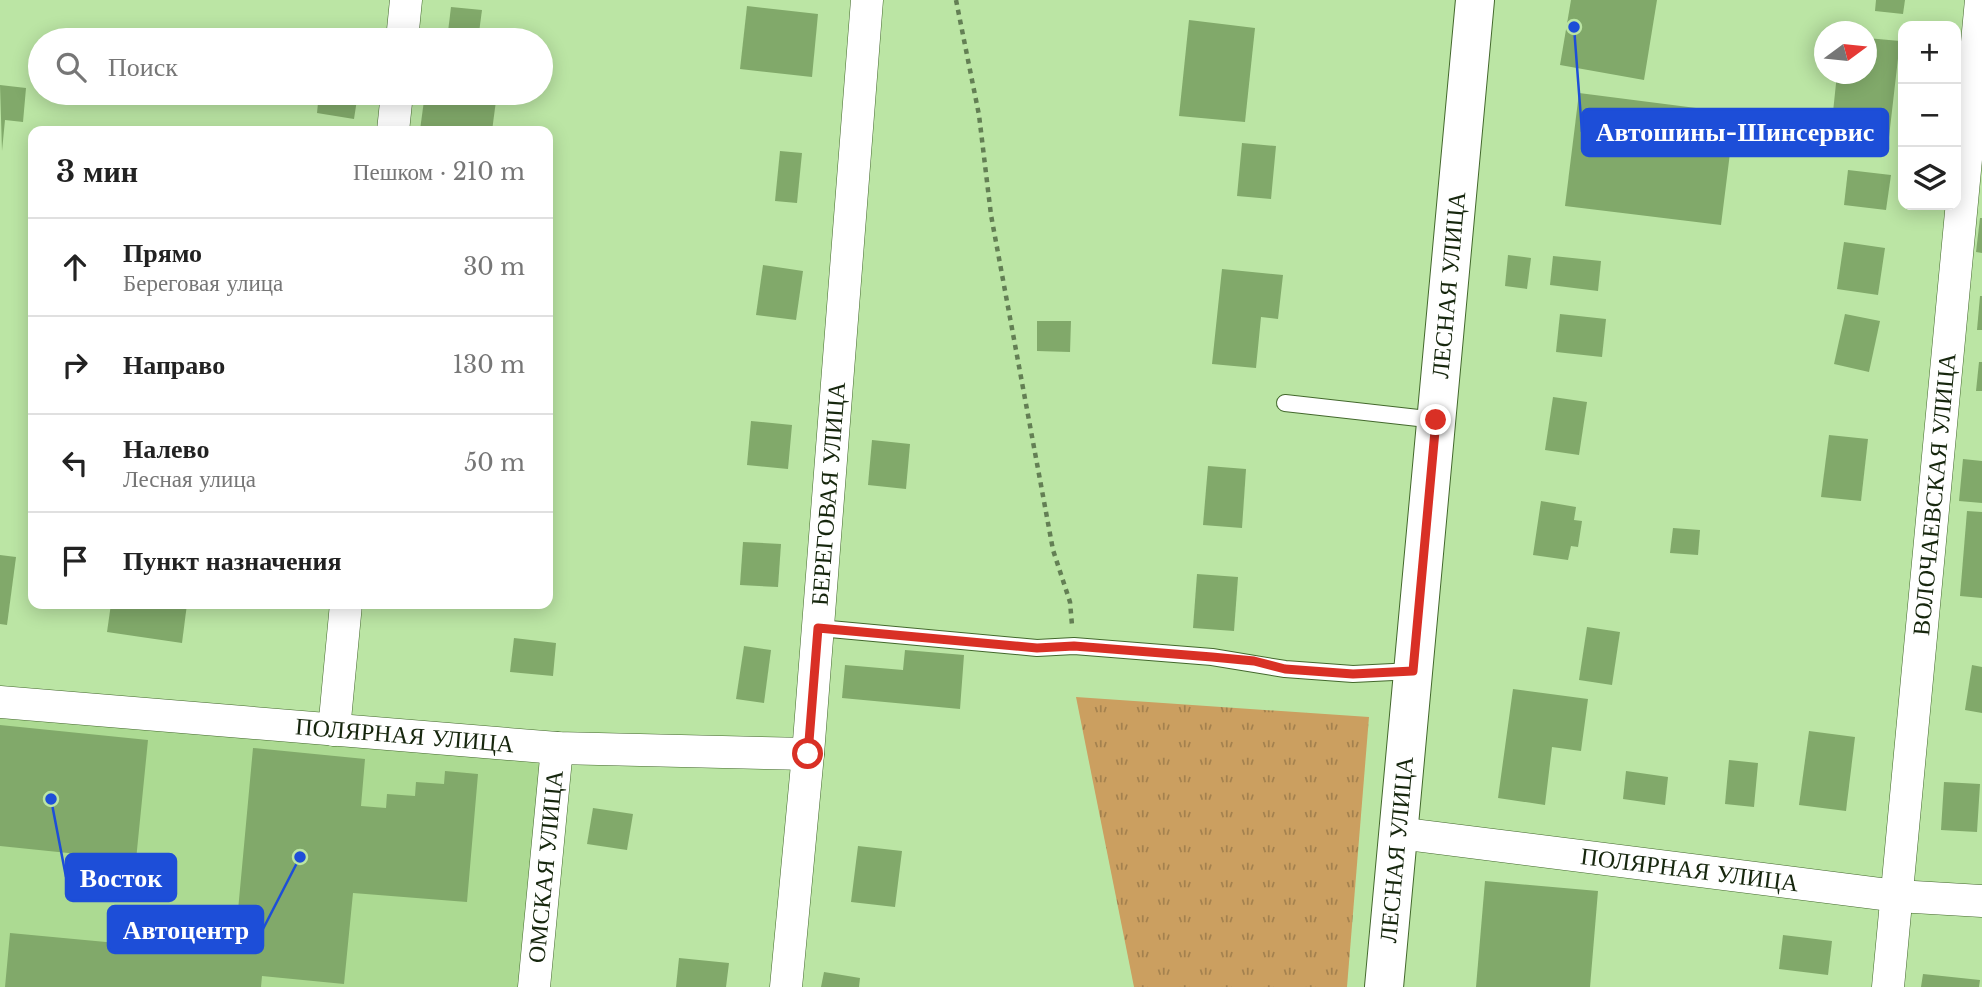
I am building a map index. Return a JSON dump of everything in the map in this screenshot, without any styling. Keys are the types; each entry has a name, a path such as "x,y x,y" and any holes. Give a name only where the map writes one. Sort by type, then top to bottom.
{"street":[{"path":"403,28 406,0"},
{"name":"БЕРЕГОВАЯ УЛИЦА","path":"786,987 808,754 867,0"},
{"name":"ЛЕСНАЯ УЛИЦА","path":"1384,987 1475,0"},
{"name":"ВОЛОЧАЕВСКАЯ УЛИЦА","path":"1888,987 1981,0"},
{"path":"394,126 396,105"},
{"path":"334,730 346,609"},
{"name":"ПОЛЯРНАЯ УЛИЦА","path":"0,702 557,748 808,754"},
{"name":"ОМСКАЯ УЛИЦА","path":"534,987 557,748"},
{"name":"ПОЛЯРНАЯ УЛИЦА","path":"1398,833 1897,896 1982,901"}],"lane":[{"path":"1285,403 1436,420"},
{"path":"818,628 1037,648 1074,646 1254,661 1285,669 1353,674 1413,671"}],"path":[{"path":"956,0 979,115 990,215 1053,550 1070,602 1074,646"}],"shaded area":[{"path":"0,702 557,748 534,987 0,987"}],"green space":[{"path":"1076,697 1369,717 1347,987 1134,987"}],"building":[{"path":"1571,0 1657,0 1644,80 1560,65"},
{"path":"1876,0 1905,0 1903,14 1875,11"},
{"path":"747,6 818,14 812,77 740,69"},
{"path":"451,7 482,10 480,28 448,28"},
{"path":"1189,20 1255,28 1245,122 1179,116"},
{"path":"1877,39 1898,41 1889,137 1831,131 1836,84 1877,84"},
{"path":"0,85 26,88 23,122 5,120 2,151"},
{"path":"1579,93 1735,113 1721,225 1565,206"},
{"path":"318,105 356,105 354,119 317,113"},
{"path":"423,105 495,105 493,126 421,126"},
{"path":"1242,143 1276,146 1271,199 1237,196"},
{"path":"780,151 802,153 797,203 775,201"},
{"path":"1848,170 1891,175 1886,210 1844,205"},
{"path":"1982,218 1982,253 1976,252"},
{"path":"1844,242 1885,248 1878,295 1837,289"},
{"path":"1508,255 1531,258 1527,289 1505,286"},
{"path":"1553,256 1601,261 1598,291 1550,285"},
{"path":"763,265 803,271 796,320 756,315"},
{"path":"1222,269 1283,275 1278,319 1261,317 1256,368 1212,364"},
{"path":"1980,296 1982,330 1977,330"},
{"path":"1560,314 1606,319 1602,357 1556,352"},
{"path":"1845,314 1880,321 1869,372 1834,364"},
{"path":"1037,321 1071,321 1070,352 1037,351"},
{"path":"1979,362 1982,362 1982,391 1976,391"},
{"path":"1553,397 1587,402 1579,455 1545,450"},
{"path":"751,421 792,425 788,469 747,465"},
{"path":"1829,435 1868,439 1861,501 1821,497"},
{"path":"872,440 910,444 906,489 868,485"},
{"path":"1963,459 1982,461 1982,503 1959,501"},
{"path":"1208,466 1246,469 1242,528 1203,525"},
{"path":"1541,501 1576,507 1574,520 1582,521 1578,547 1571,546 1568,560 1533,555"},
{"path":"1967,511 1982,512 1982,598 1960,596"},
{"path":"1673,528 1700,530 1698,555 1670,553"},
{"path":"743,542 781,544 778,587 740,585"},
{"path":"0,555 16,557 7,625 0,624"},
{"path":"1197,574 1238,577 1234,631 1193,628"},
{"path":"110,609 186,609 182,643 107,632"},
{"path":"1587,627 1620,632 1612,685 1579,680"},
{"path":"514,638 556,643 553,676 510,672"},
{"path":"744,646 771,650 764,703 736,699"},
{"path":"905,650 964,655 960,709 842,698 845,665 903,670"},
{"path":"1972,665 1982,667 1982,713 1965,710"},
{"path":"1513,689 1588,699 1581,751 1552,747 1545,805 1498,798"},
{"path":"0,725 148,740 136,860 0,846"},
{"path":"1809,731 1855,737 1846,811 1799,805"},
{"path":"253,748 365,759 361,806 386,808 387,794 415,796 416,782 444,784 445,771 478,774 467,902 353,893 344,984 262,976 261,987 5,987 10,933 234,954"},
{"path":"1729,760 1758,763 1754,807 1725,804"},
{"path":"1626,771 1668,777 1665,805 1623,799"},
{"path":"1944,782 1980,784 1977,832 1941,830"},
{"path":"593,808 633,814 627,850 587,844"},
{"path":"858,846 902,851 895,907 851,902"},
{"path":"1485,881 1598,891 1590,987 1476,987"},
{"path":"1783,935 1832,941 1828,975 1779,969"},
{"path":"679,958 729,963 726,987 676,987"},
{"path":"824,972 860,978 859,987 821,987"},
{"path":"1923,974 1980,980 1979,987 1921,987"}],"place":[{"name":"Автошины-Шинсервис","path":"1574,27"},
{"name":"Восток","path":"51,799"},
{"name":"Автоцентр","path":"300,857"}],"route":[{"path":"808,754 818,628 1037,648 1074,646 1120,649 1254,661 1285,669 1353,674 1413,671 1436,420"}]}
